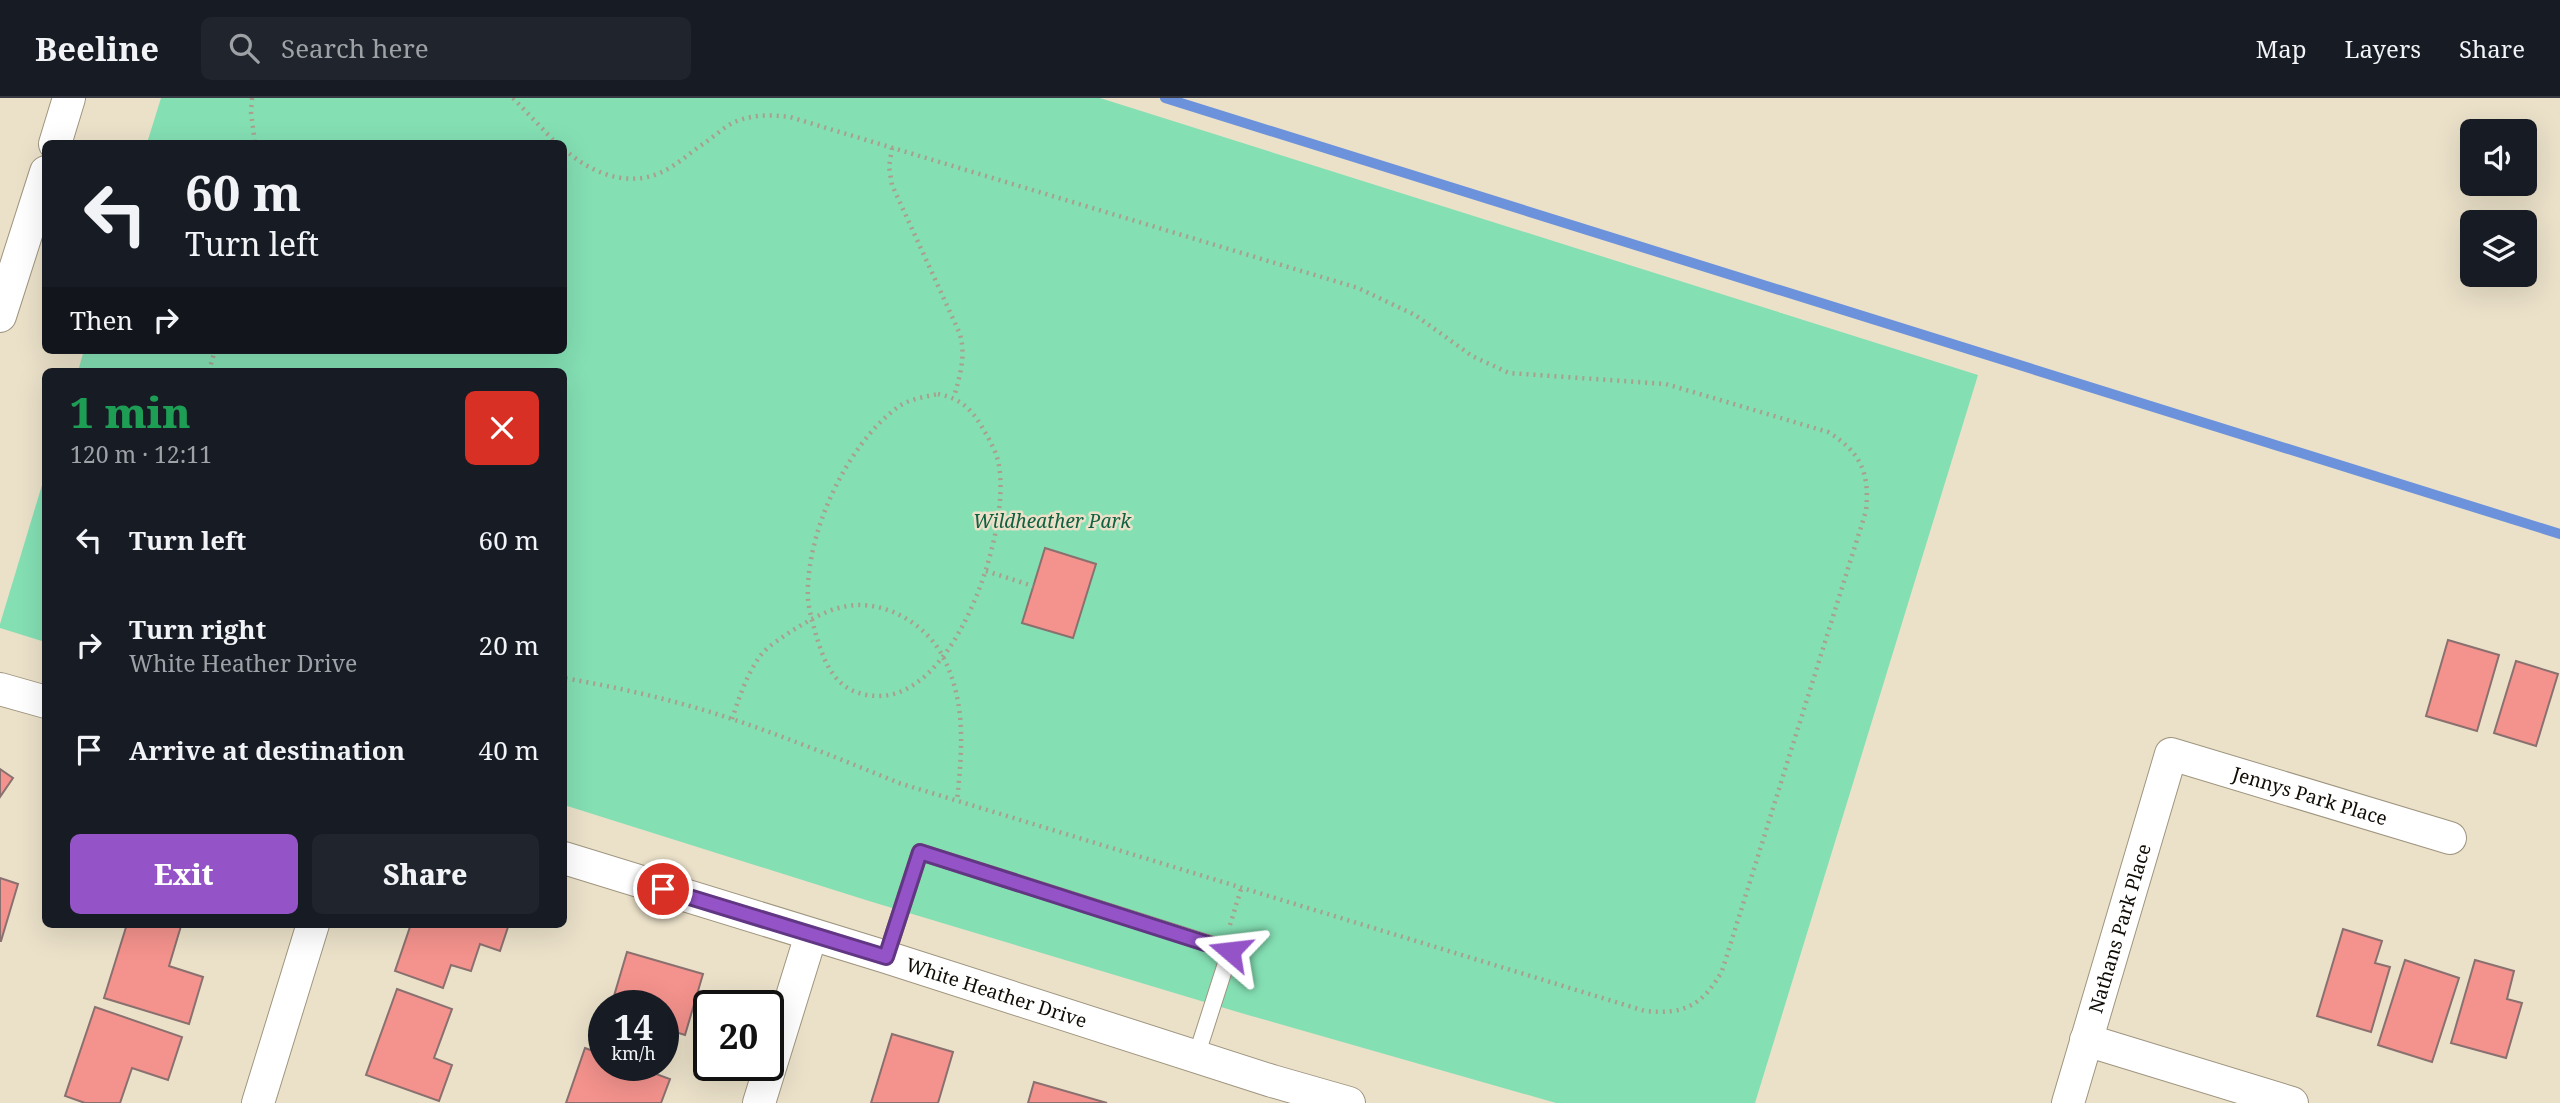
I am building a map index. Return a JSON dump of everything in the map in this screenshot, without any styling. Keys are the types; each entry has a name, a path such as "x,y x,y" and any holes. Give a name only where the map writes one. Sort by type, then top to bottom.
{"street":[{"path":"56,140 69,98"},
{"path":"0,316 42,185"},
{"path":"0,689 42,701"},
{"name":"Jennys Park Place","path":"2171,754 2450,838"},
{"name":"Nathans Park Place","path":"2068,1103 2171,754"},
{"name":"White Heather Drive","path":"567,859 886,957 1196,1057 1268,1092 1349,1103"},
{"path":"258,1103 312,928"},
{"path":"759,1103 811,935"},
{"path":"2086,1040 2292,1103"}],"lane":[{"path":"886,957 920,852 1223,948 1230,951 1196,1057"}],"path":[{"path":"252,98 254,140"},
{"path":"513,98 553,140"},
{"path":"567,151 591,169 607,176 629,179 645,177 662,172 735,122 768,115 790,117 1359,288 1415,315 1472,356 1509,373 1666,384 1828,432 1844,441 1855,454 1865,473 1868,492 1866,511 1726,958 1713,988 1698,1002 1680,1011 1645,1011 899,783 732,719 638,692 567,679"},
{"path":"892,148 889,167 892,185 960,334 964,349 954,397"},
{"path":"938,394 954,397 980,422 992,444 999,466 998,521 986,572 971,611 943,656 928,674 895,694 877,698 860,694 842,685 832,674 818,641 808,600 809,571 814,546 825,512 849,463 874,429 900,405 916,398 938,394"},
{"path":"986,572 1033,586"},
{"path":"732,719 741,694 761,655 776,642 812,618 846,606 861,604 877,607 911,621 925,631 943,656 954,686 962,729 957,801"},
{"path":"1223,948 1241,889"}],"green space":[{"name":"Wildheather Park","path":"161,98 1100,98 1978,375 1755,1103 1556,1103 1241,1013 869,901 567,806 567,368 79,368 83,354 567,354 567,140 148,140"},
{"path":"42,485 42,641 0,628"}],"building":[{"path":"1045,548 1096,564 1073,638 1022,623"},
{"path":"2448,640 2499,655 2477,731 2426,716"},
{"path":"2516,661 2558,674 2536,746 2494,733"},
{"path":"0,769 13,778 0,797"},
{"path":"0,878 18,884 1,941 0,941"},
{"path":"126,928 180,928 169,966 203,977 189,1024 104,998"},
{"path":"410,928 508,928 500,951 480,944 471,971 451,965 443,988 395,971"},
{"path":"2343,929 2382,941 2375,963 2390,967 2371,1032 2317,1016"},
{"path":"627,952 703,974 698,990 693,990 693,1008 685,1035 679,1033 679,990 616,990"},
{"path":"2405,960 2459,978 2432,1062 2378,1045"},
{"path":"2475,960 2514,971 2507,999 2522,1003 2506,1058 2451,1043"},
{"path":"397,989 452,1009 434,1058 452,1065 439,1101 366,1075"},
{"path":"95,1007 182,1037 168,1080 132,1068 120,1103 85,1103 65,1096"},
{"path":"892,1034 953,1052 938,1103 871,1103"},
{"path":"585,1048 588,1049 588,1081 669,1081 661,1103 566,1103"},
{"path":"1034,1082 1107,1103 1028,1103"}],"waterway":[{"path":"1165,98 2560,534"}],"route":[{"path":"663,889 886,957 920,852 1230,951"}]}
